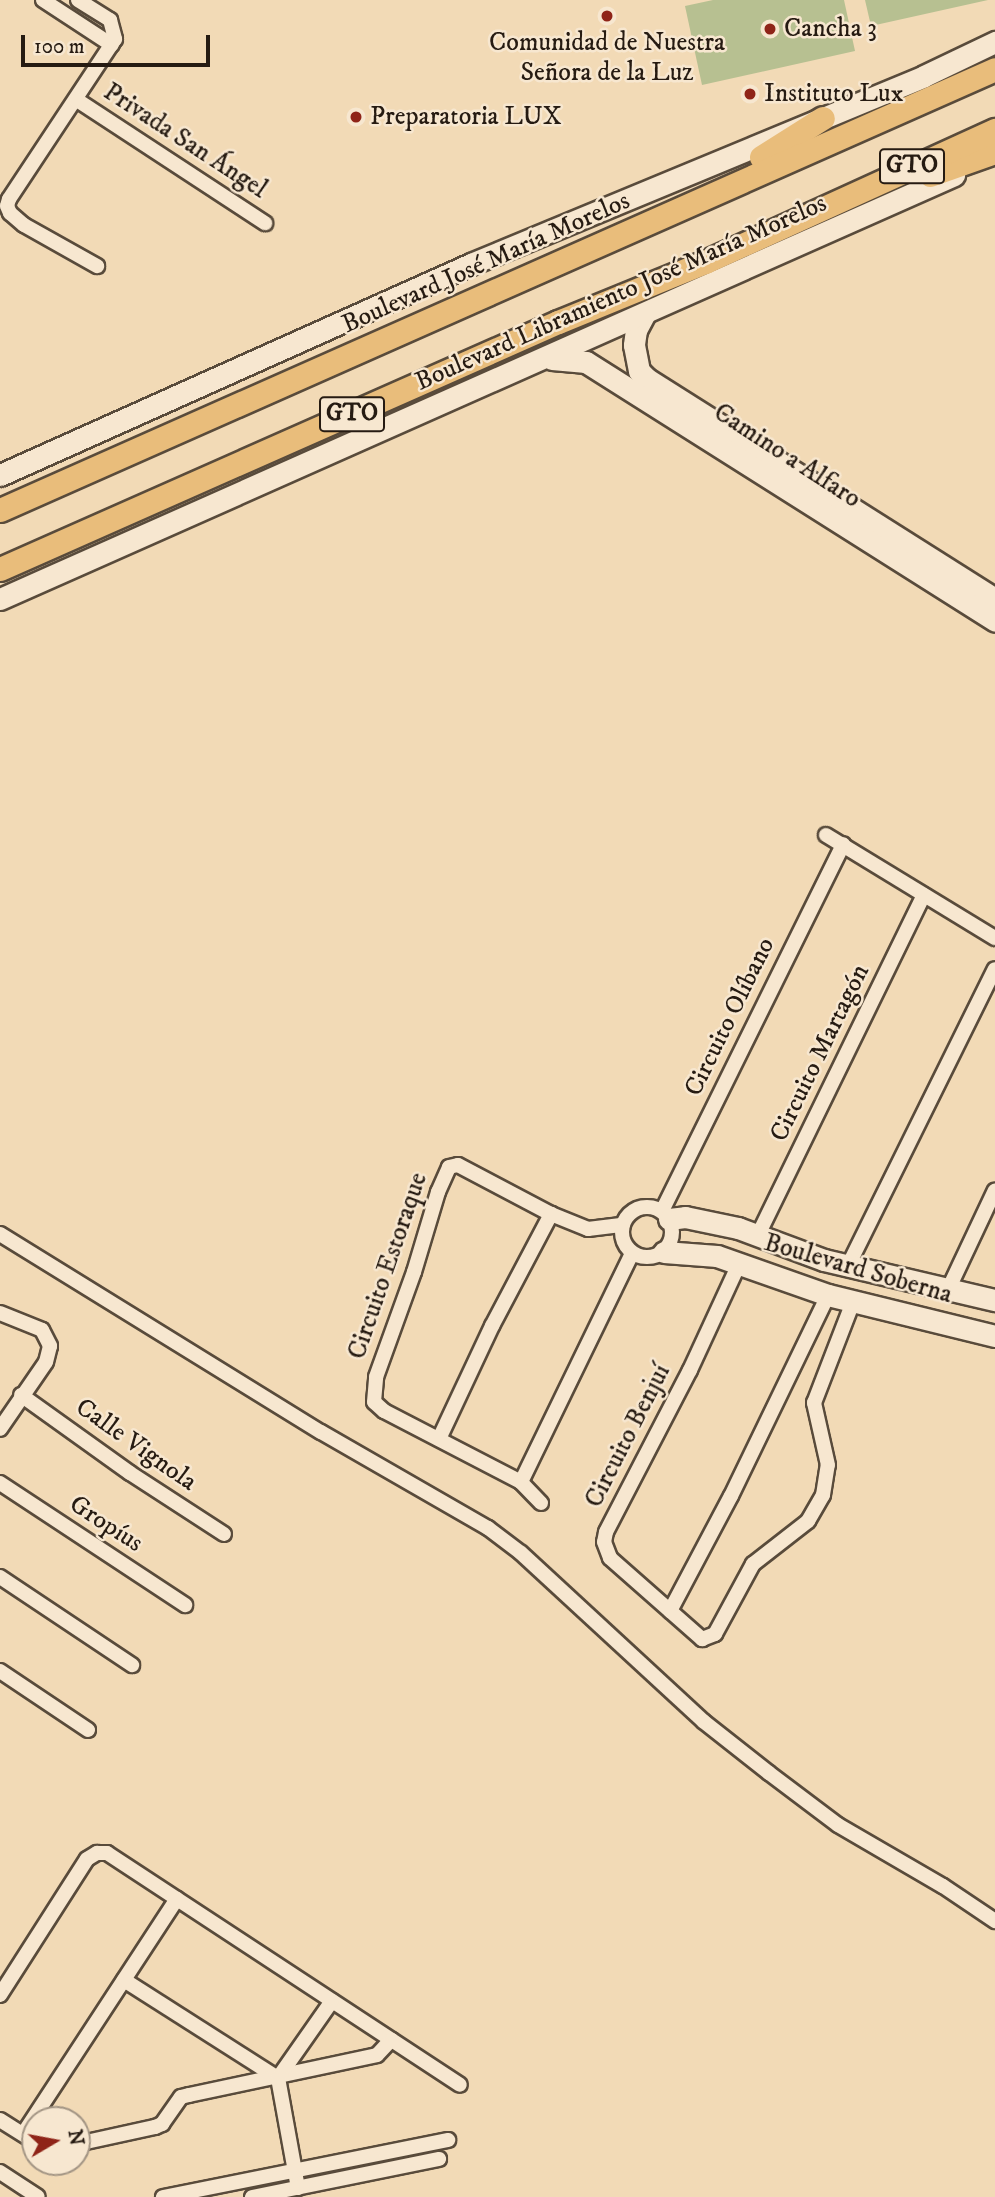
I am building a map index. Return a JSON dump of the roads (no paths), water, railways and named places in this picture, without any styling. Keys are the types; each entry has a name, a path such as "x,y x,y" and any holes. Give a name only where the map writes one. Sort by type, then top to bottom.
{"main road":[{"name":"Boulevard José María Morelos","path":"0,510 804,151 995,69"},
{"path":"690,202 823,118"},
{"name":"GTO","path":"0,569 558,323 705,262 829,203 995,130"},
{"path":"705,262 767,241 973,157 995,154"},
{"path":"0,499 41,492"}],"street":[{"path":"43,0 112,45"},
{"path":"78,0 110,20 116,32 112,45 9,199 7,206 9,213 24,225 97,266"},
{"path":"0,475 471,264 823,118 995,42"},
{"name":"Privada San Ángel","path":"77,100 265,223"},
{"name":"Boulevard Libramiento José María Morelos","path":"0,599 645,315 995,154"},
{"name":"Camino a Alfaro","path":"645,315 636,330 634,345 639,371 647,379 914,559 995,621"},
{"name":"Camino a Alfaro","path":"543,360 586,362 914,559 995,599"},
{"path":"826,835 995,938"},
{"name":"Circuito Olíbano","path":"666,1215 843,844"},
{"name":"Circuito Martagón","path":"760,1233 924,895"},
{"path":"848,1266 995,969"},
{"name":"Circuito Estoraque","path":"541,1503 521,1482 384,1411 374,1402 373,1389 445,1171 458,1165 551,1214 588,1229 623,1224"},
{"path":"948,1290 995,1190"},
{"path":"639,1208 666,1215 673,1236 664,1252 648,1258 632,1253 623,1241 623,1224 626,1217 639,1208"},
{"path":"439,1439 492,1326 551,1214"},
{"name":"Boulevard Soberna","path":"666,1215 760,1233 848,1266 995,1300"},
{"path":"0,1234 321,1432 488,1528 521,1553 703,1721 769,1773 838,1825 943,1886 995,1921"},
{"name":"Boulevard Soberna","path":"664,1252 718,1256 821,1293 995,1336"},
{"path":"521,1482 632,1253"},
{"path":"670,1611 731,1496 821,1293 824,1259"},
{"name":"Circuito Benjuí","path":"739,1264 690,1370 606,1532 605,1550 610,1558 696,1637 712,1637 752,1564 790,1537 816,1510 823,1494 828,1465 814,1403 853,1302"},
{"path":"0,1313 34,1324 49,1340 46,1362 0,1429"},
{"name":"Calle Vignola","path":"21,1395 130,1473 224,1534"},
{"name":"Gropíus","path":"0,1483 185,1605"},
{"path":"0,1577 131,1665"},
{"path":"0,1671 88,1730"},
{"path":"0,1995 87,1859 97,1853 107,1853 460,2085"},
{"path":"48,2106 124,1980 177,1899"},
{"path":"124,1980 278,2078"},
{"path":"298,2188 278,2078 332,2001"},
{"path":"91,2141 155,2127 162,2123 181,2098 189,2095 377,2055 391,2039"},
{"path":"0,2120 21,2133"},
{"path":"170,2196 448,2140"},
{"path":"252,2197 439,2159"},
{"path":"0,2172 38,2197"}],"place":[{"name":"Comunidad de Nuestra Señora de la Luz","path":"607,16"},
{"name":"Cancha 3","path":"770,29"},
{"name":"Instituto Lux","path":"750,94"},
{"name":"Preparatoria LUX","path":"356,117"}]}
